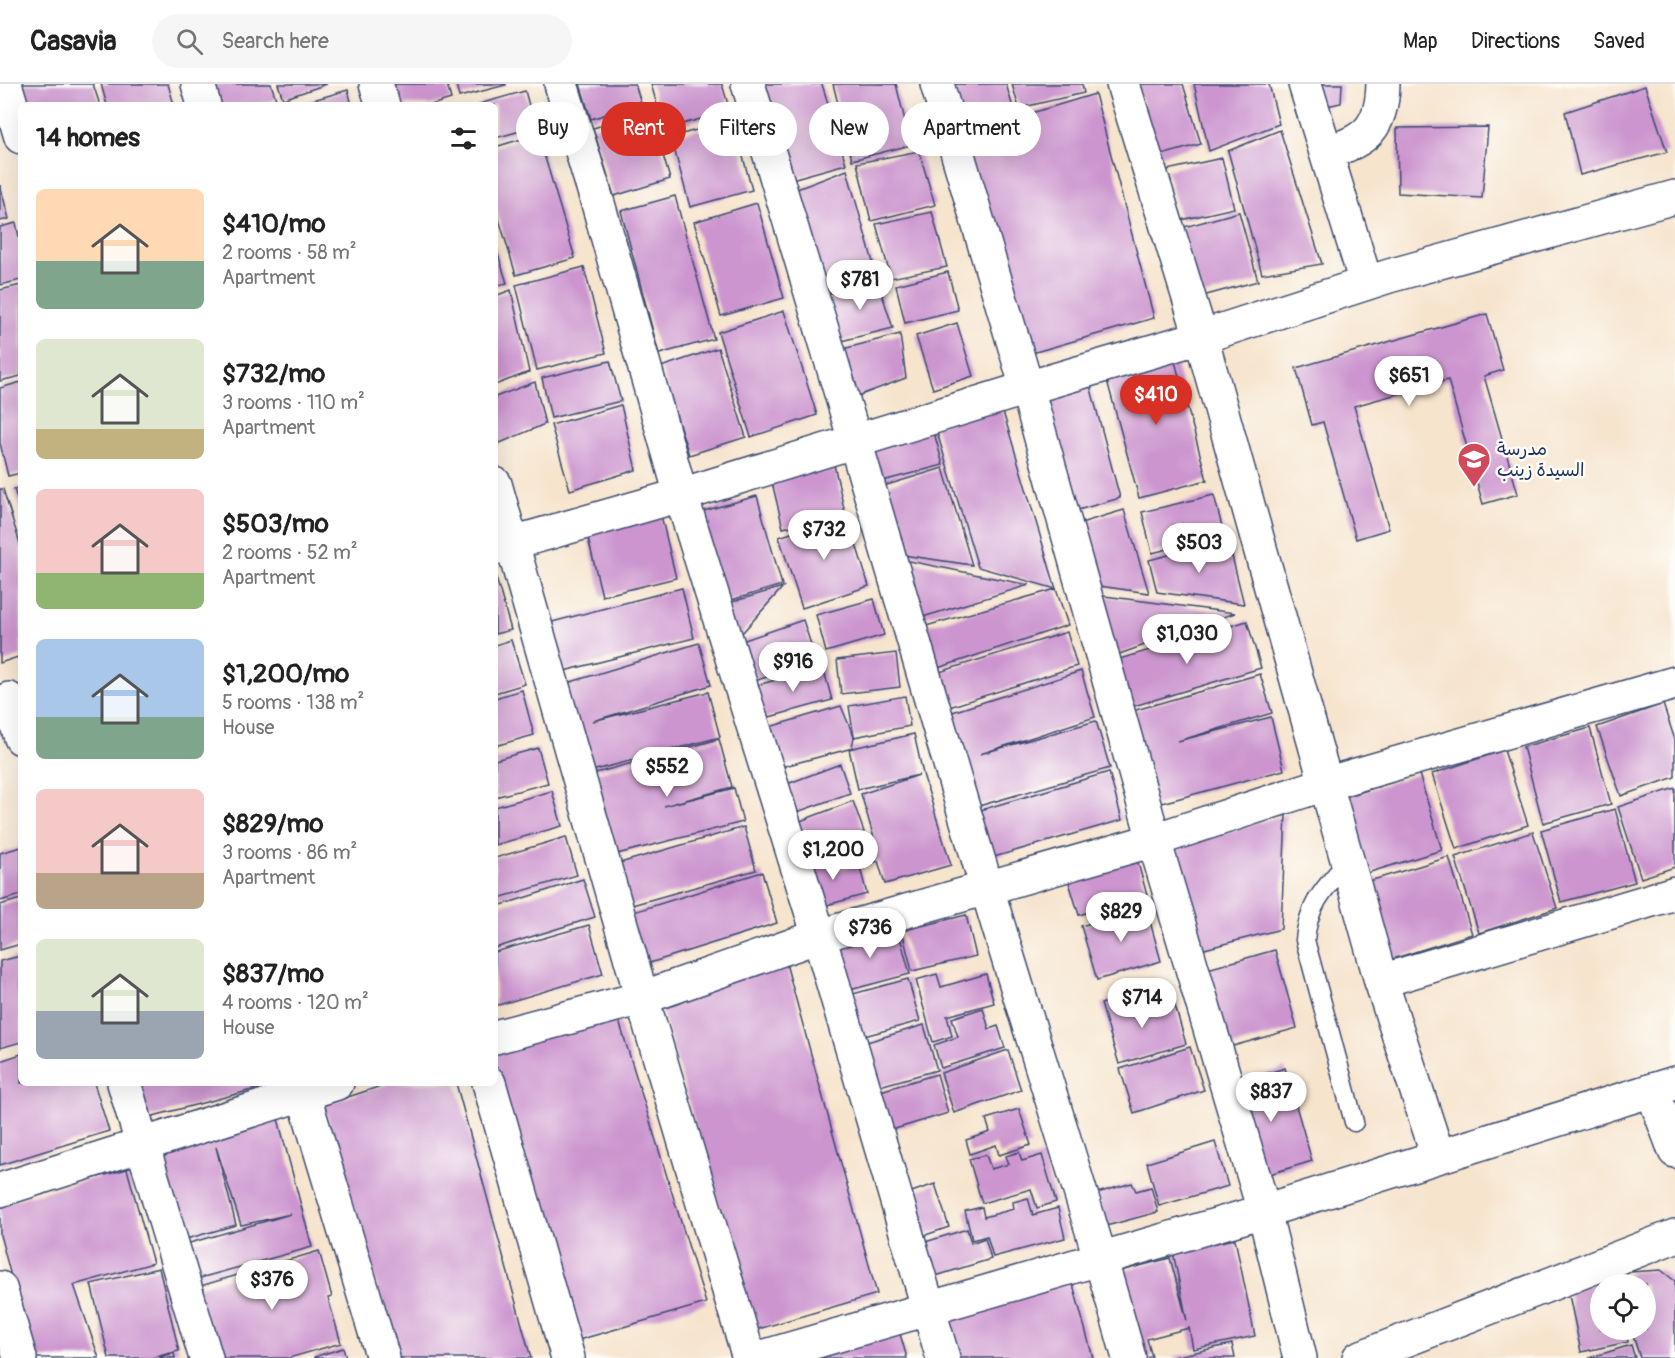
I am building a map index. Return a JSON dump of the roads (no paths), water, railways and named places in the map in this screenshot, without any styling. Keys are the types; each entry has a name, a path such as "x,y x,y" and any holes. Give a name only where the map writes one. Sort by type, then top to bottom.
{"street":[{"path":"5,84 18,127"},
{"path":"198,84 203,102"},
{"path":"376,84 382,102"},
{"path":"561,84 599,207 681,495 819,936 943,1358"},
{"path":"748,84 987,888 1130,1358"},
{"path":"937,84 1027,388 1154,840 1264,1211 1300,1358"},
{"path":"1123,84 1201,337 1381,981 1438,1156"},
{"path":"1305,84 1366,283"},
{"path":"1326,152 1359,141 1373,127 1383,98 1383,84"},
{"path":"504,545 681,495 1201,337 1366,283 1675,197"},
{"path":"498,504 504,545 749,1358"},
{"path":"498,1036 642,998 819,936 1154,840 1325,784 1675,682"},
{"path":"10,698 18,727"},
{"path":"1381,981 1675,893"},
{"path":"125,1086 206,1358"},
{"path":"490,1086 568,1358"},
{"path":"759,1358 1264,1211 1663,1086 1675,1151"},
{"path":"0,1190 143,1145 301,1088 383,1358"},
{"path":"1359,1358 1675,1236"},
{"path":"0,1288 20,1358"}],"lane":[{"path":"1347,862 1315,903 1306,921 1305,940 1354,1122"}],"place":[{"name":"مدرسة السيدة زينب","path":"1474,488"}]}
